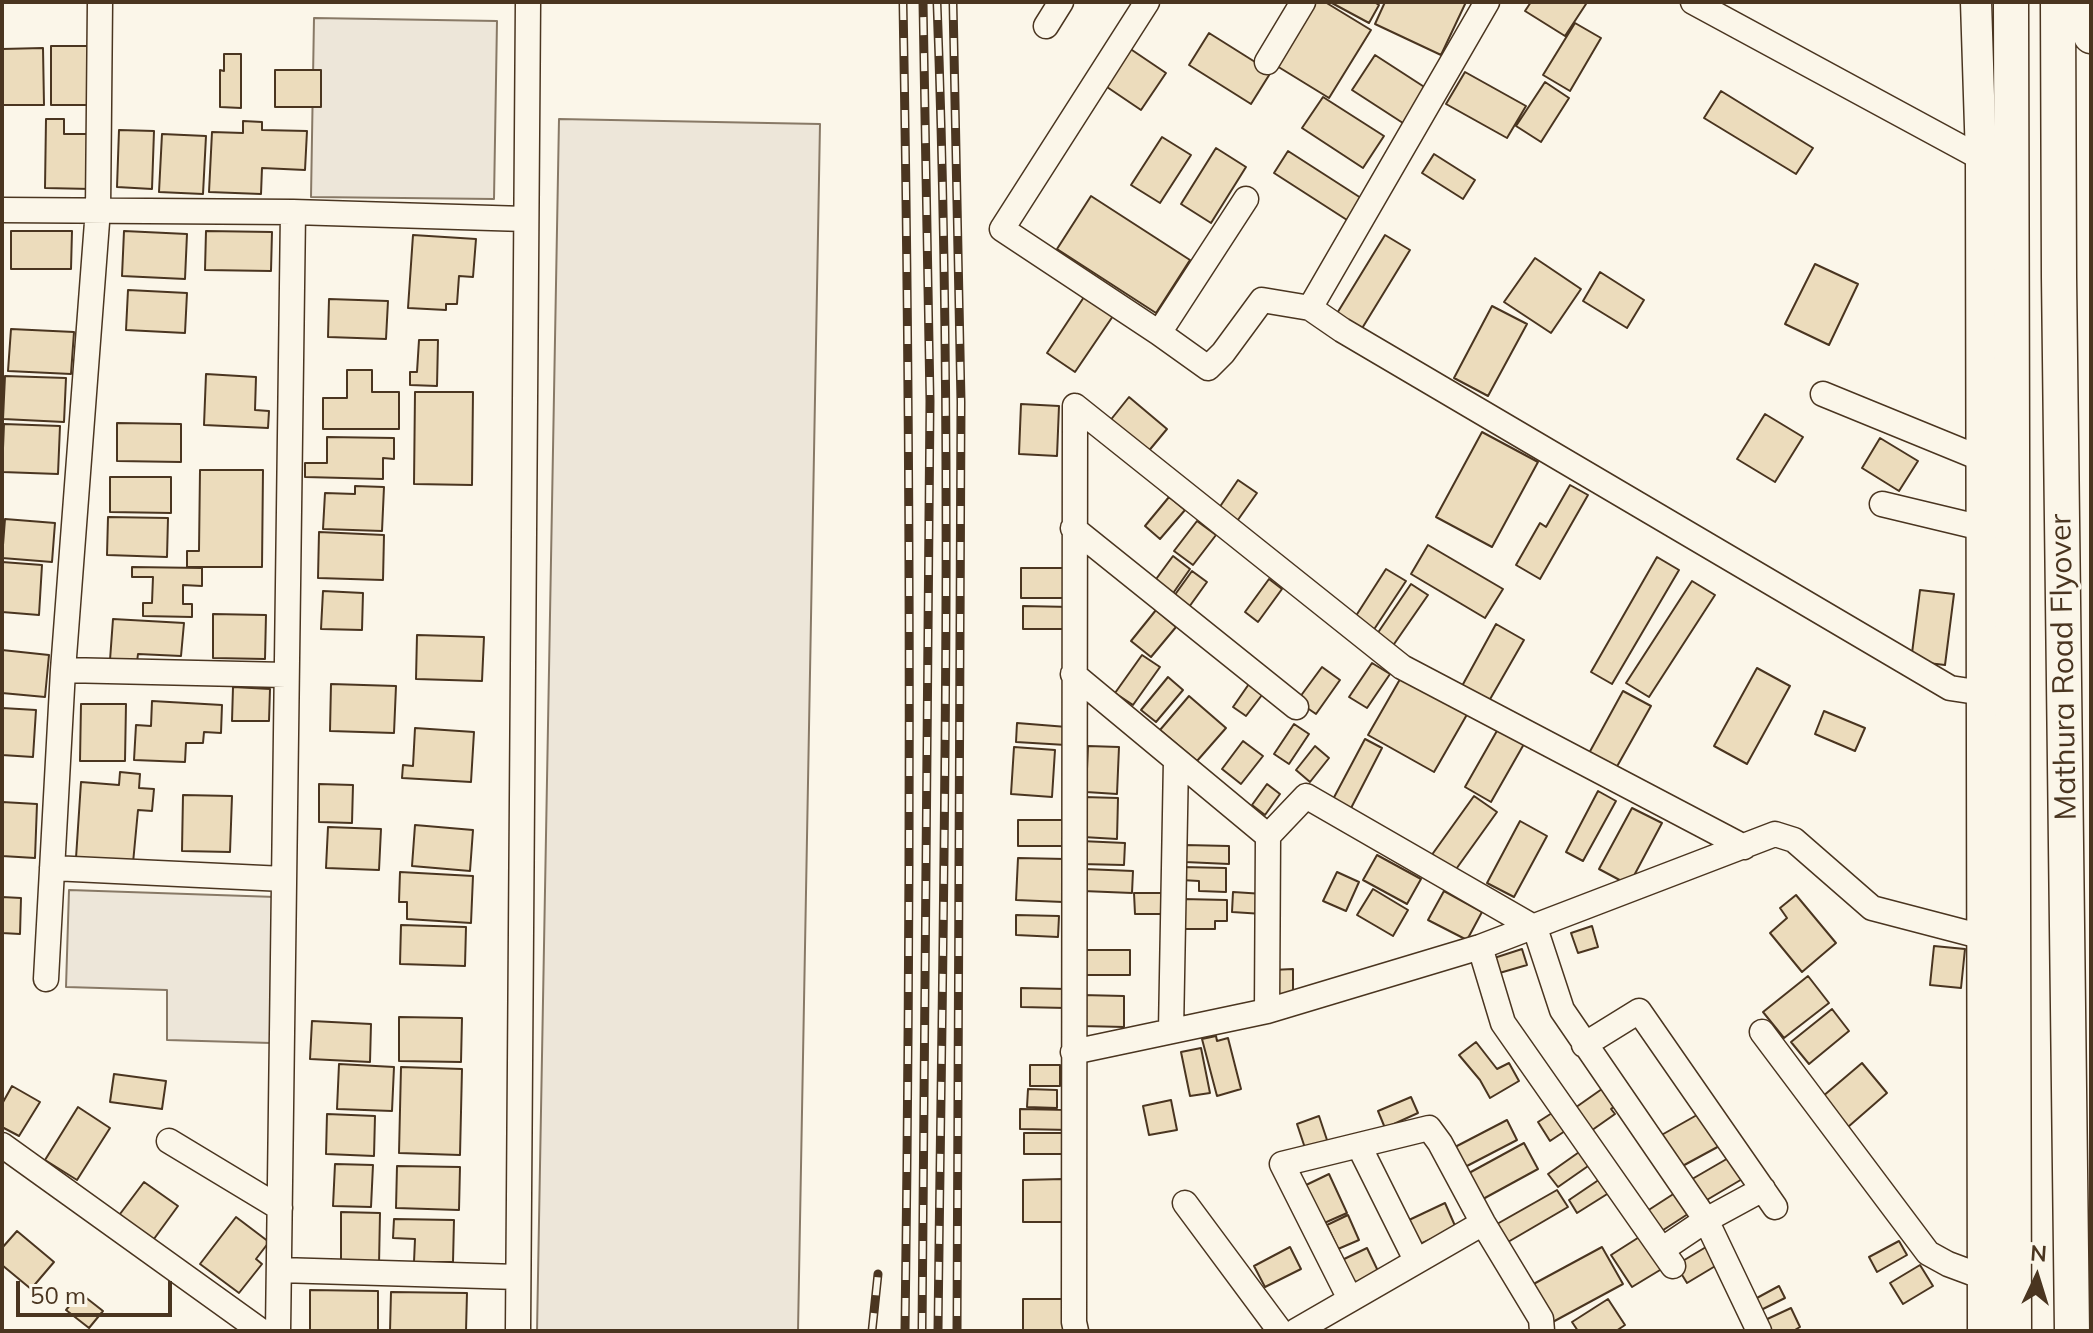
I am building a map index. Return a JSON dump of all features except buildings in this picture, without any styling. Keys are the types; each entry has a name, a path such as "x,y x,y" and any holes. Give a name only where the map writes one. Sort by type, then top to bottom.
{"highway":[{"name":"Mathura Road Flyover","path":"2011,2 2014,1331"},
{"name":"Mathura Road Flyover","path":"2058,2 2072,1331"},
{"path":"2081,2 2091,36"}],"main road":[{"path":"1976,2 1981,158 1983,1331"}],"street":[{"path":"46,979 63,670 98,209 100,2"},
{"path":"518,1331 528,2"},
{"path":"1046,26 1061,2"},
{"path":"1147,2 1002,229 1208,368 1223,353 1262,300 1310,308 1342,330 1950,688 1983,693"},
{"path":"1267,62 1303,2"},
{"path":"1310,308 1487,2"},
{"path":"1693,2 1981,158"},
{"path":"1159,333 1246,199"},
{"path":"2,210 293,212 525,219"},
{"path":"278,1331 293,212"},
{"path":"1823,394 1982,459"},
{"path":"1076,1331 1073,1052 1075,406 1402,667 1744,847"},
{"path":"1882,504 1982,528"},
{"path":"1073,528 1296,707"},
{"path":"63,670 286,675"},
{"path":"1073,674 1268,836"},
{"path":"1171,1031 1176,760"},
{"path":"1267,1011 1268,836 1306,796 1535,928 1562,1010 1706,1220 1759,1331"},
{"path":"1073,1052 1267,1011 1480,947 1775,834 1794,840 1872,908 1983,937"},
{"path":"52,868 284,879"},
{"path":"1480,947 1503,1023 1668,1258 1706,1220 1769,1198 1639,1011 1584,1045"},
{"path":"1762,1032 1928,1253 1983,1277"},
{"path":"1350,1299 1282,1164 1429,1128 1541,1319 1542,1331"},
{"path":"169,1141 280,1208"},
{"path":"2,1145 261,1331"},
{"path":"1359,1146 1416,1260"},
{"path":"1185,1203 1280,1331"},
{"path":"1296,1331 1483,1223"},
{"path":"279,1270 518,1277"}],"shaded area":[{"path":"314,18 497,21 494,199 311,197"},
{"path":"559,119 820,124 798,1331 537,1331"},
{"path":"69,890 276,897 271,1043 167,1040 167,990 66,987"}],"railway":[{"path":"903,2 909,666 905,1331"},
{"path":"922,1331 930,401 923,2"},
{"path":"937,2 946,500 938,1331"},
{"path":"953,2 961,402 957,1331"},
{"path":"872,1331 878,1274"}]}
